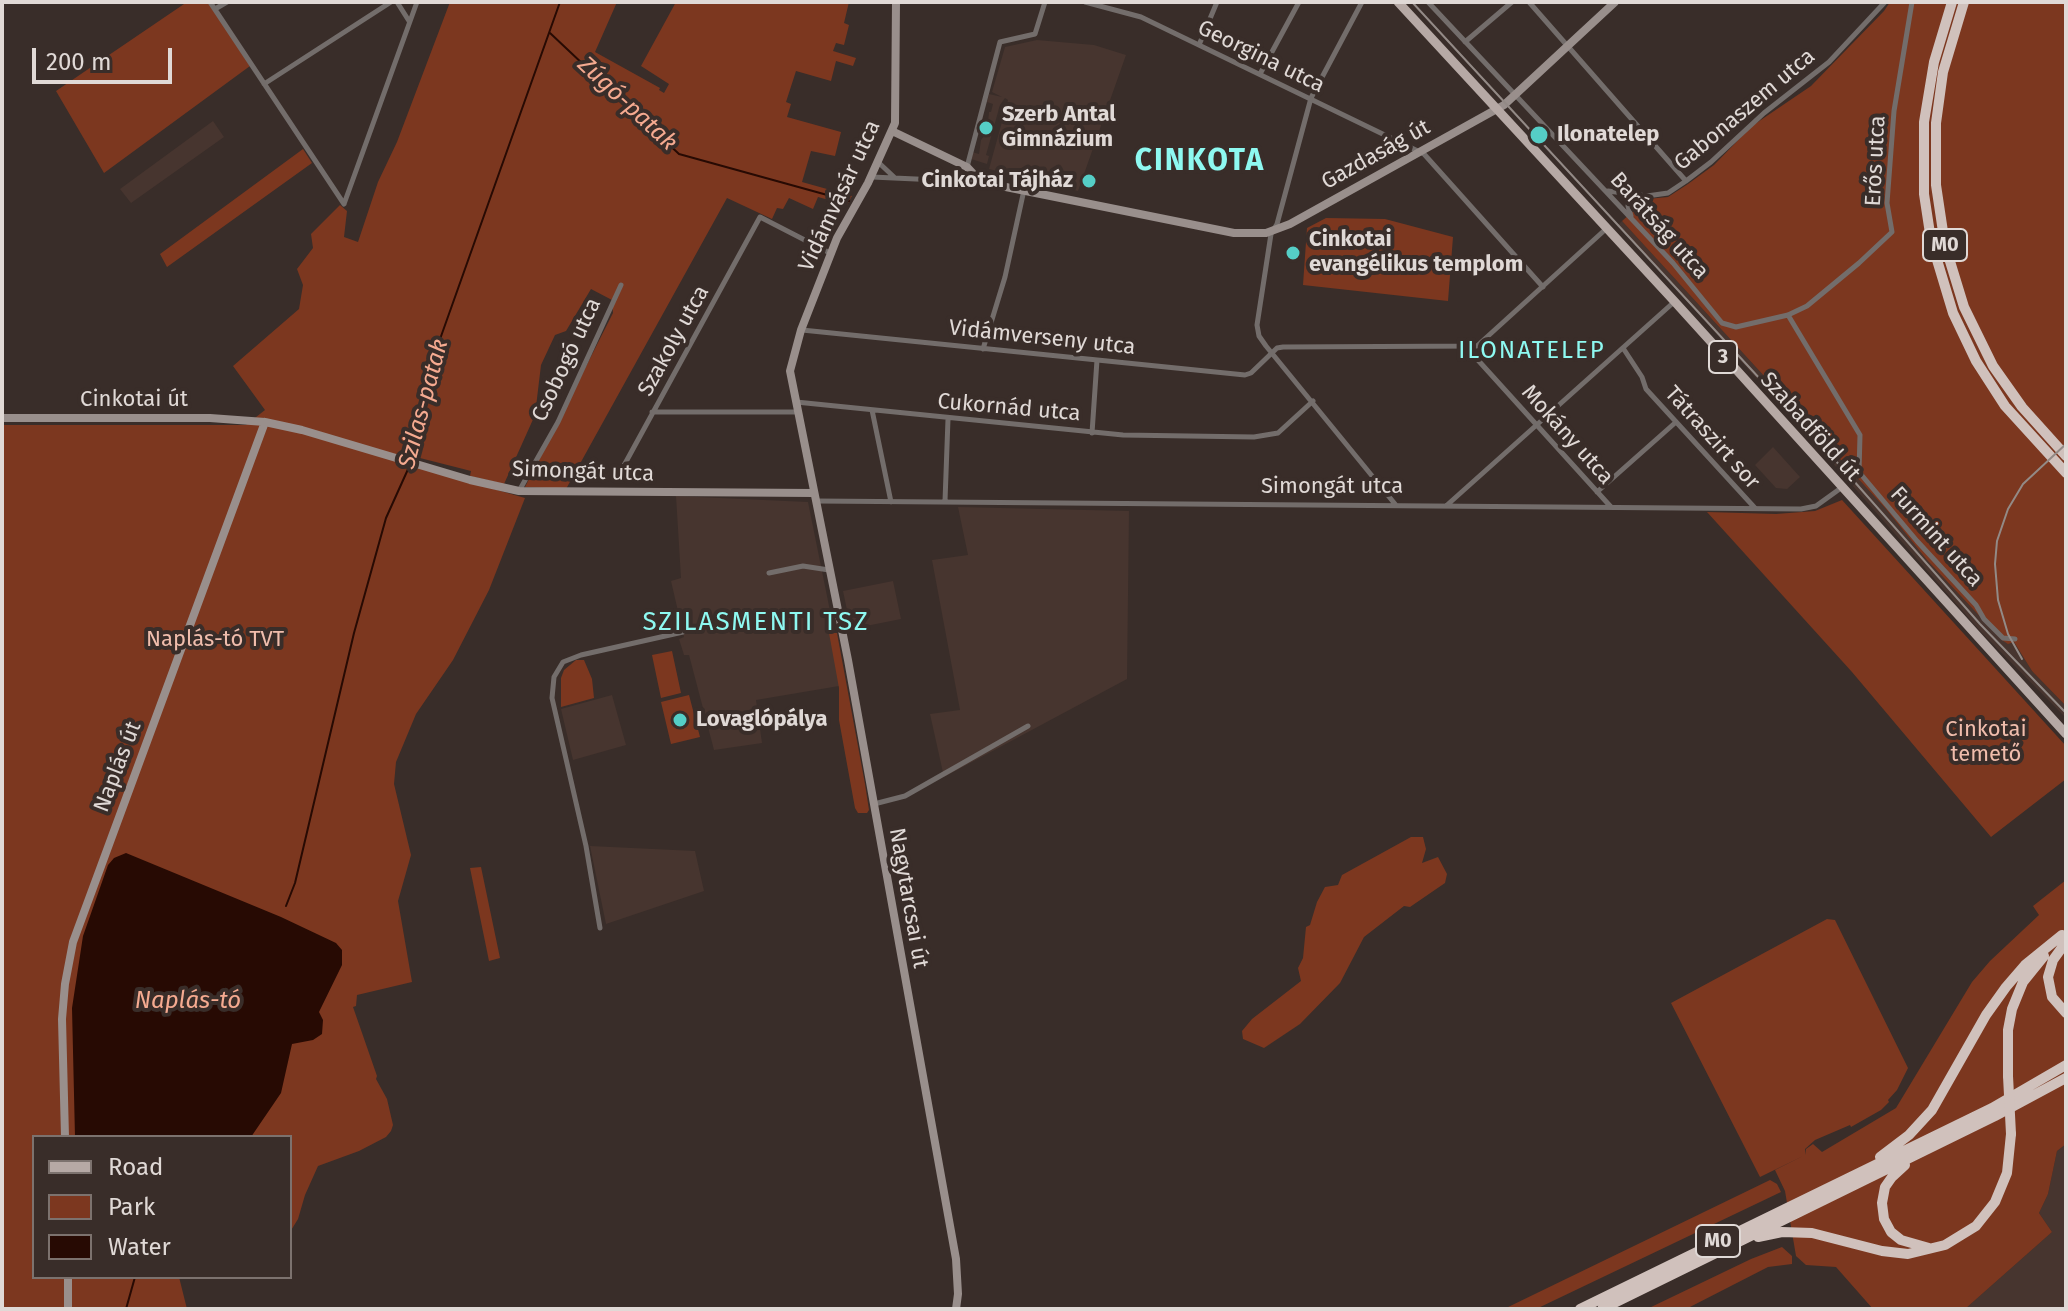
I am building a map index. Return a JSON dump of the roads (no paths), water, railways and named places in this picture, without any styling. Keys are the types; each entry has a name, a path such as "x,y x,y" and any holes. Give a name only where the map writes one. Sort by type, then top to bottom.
{"highway":[{"name":"M0","path":"1952,2 1934,62 1924,122 1924,194 1931,240 1953,313 1988,381 2019,424 2066,473"},
{"name":"M0","path":"1964,2 1943,72 1936,123 1936,185 1945,245 1964,307 1993,366 2022,407 2066,456"},
{"path":"1712,1255 1761,1236 1792,1231 1823,1235 1895,1253 1917,1253 1952,1242 1969,1232 1990,1210 2007,1173 2011,1134 2008,1030 2012,1009 2023,982 2041,959 2065,937"},
{"path":"2065,937 2048,977 2052,997 2066,1013"},
{"path":"1856,1174 1895,1147 1923,1121 1943,1094 1986,1015 2006,987 2025,965 2065,937"},
{"name":"M0","path":"1580,1309 1992,1108 2066,1065"},
{"name":"M0","path":"1602,1309 2066,1078"},
{"path":"1929,1148 1892,1177 1883,1195 1882,1210 1887,1225 1896,1237 1931,1249"}],"main road":[{"name":"Vidámvásár utca","path":"815,497 790,366 830,253 892,131 896,113 896,2"},
{"name":"Szabadföld út","path":"1398,2 2066,734"},
{"name":"Gazdaság út","path":"1273,231 1496,109 1615,2"},
{"path":"892,131 967,167 981,182 1234,233 1256,235 1273,231"},
{"name":"Cinkotai út","path":"2,418 210,418 265,422"},
{"name":"Simongát utca","path":"265,422 519,491 815,497"},
{"name":"Naplás út","path":"65,1135 62,1022 73,942 265,422"},
{"name":"Nagytarcsai út","path":"815,497 848,660 956,1259 956,1309"},
{"path":"68,1279 68,1309"}],"street":[{"path":"210,2 344,204 417,2"},
{"path":"215,9 227,2"},
{"path":"264,84 391,2"},
{"path":"397,2 410,22"},
{"path":"967,167 1000,42 1035,34 1045,2"},
{"name":"Georgina utca","path":"1085,2 1119,7 1420,151"},
{"path":"1199,45 1217,2"},
{"path":"1260,74 1299,2"},
{"path":"1362,2 1311,98 1273,231 1257,325 1259,336 1396,505"},
{"name":"Barátság utca","path":"1428,2 1673,263 1722,323 1736,327"},
{"path":"1465,42 1512,2"},
{"path":"1529,2 1686,181"},
{"name":"Gabonaszem utca","path":"1604,190 1639,195 1668,193 1686,181 1829,62 1885,2"},
{"name":"Erős utca","path":"1736,327 1788,315 1807,306 1892,232 1887,203 1888,178 1894,111 1912,2"},
{"path":"1420,151 1543,287"},
{"path":"878,161 895,178"},
{"path":"871,177 981,182"},
{"path":"983,349 1009,262 1024,189"},
{"path":"1633,220 1629,201 1639,195"},
{"name":"Szakoly utca","path":"616,480 760,217 830,253"},
{"path":"1272,352 1283,347 1477,346 1607,228"},
{"name":"Csobogó utca","path":"519,491 558,422 621,285"},
{"path":"1446,507 1675,302"},
{"name":"Furmint utca","path":"1788,315 1860,435 1859,472 1976,605 1984,619 2003,638 2015,639"},
{"name":"Vidámverseny utca","path":"801,330 1245,375 1272,352"},
{"name":"Mokány utca","path":"1466,348 1611,508"},
{"name":"Tátraszirt sor","path":"1623,348 1646,389 1754,508"},
{"path":"1092,433 1097,360"},
{"name":"Cukornád utca","path":"795,402 1092,433 1254,437 1278,433 1313,401"},
{"path":"872,410 891,502"},
{"path":"652,412 797,412"},
{"path":"945,501 948,419"},
{"path":"1597,492 1676,422"},
{"name":"Simongát utca","path":"815,497 891,502 1143,506 1801,509 1816,506 1841,488"},
{"path":"769,573 803,566 829,570"},
{"path":"600,928 586,846 552,698 554,677 563,662 581,655 683,632"},
{"path":"873,804 905,796 1028,726"}],"water":[{"name":"Naplás-tó","path":"126,853 281,917 336,943 342,950 342,965 319,1012 323,1020 322,1034 313,1040 292,1044 281,1093 252,1135 75,1135 72,1008 83,936 108,865 114,858"}],"waterway":[{"name":"Szilas-patak","path":"411,461 434,356 560,2"},
{"name":"Zúgó-patak","path":"550,33 585,66"},
{"name":"Zúgó-patak","path":"631,109 679,154 849,201"},
{"name":"Szilas-patak","path":"286,906 295,883 354,633 386,518 409,467"},
{"name":"Szilas-patak","path":"126,1309 134,1279"}],"tram line":[{"path":"1412,2 1845,471 1980,624 2066,713"},
{"path":"2022,659 2008,634 1998,600 1997,541 2008,509 2023,484 2066,444"}],"place":[{"name":"Szerb Antal Gimnázium","path":"986,128"},
{"name":"Ilonatelep","path":"1539,135"},
{"name":"Cinkotai Tájház","path":"1089,181"},
{"name":"Cinkotai evangélikus templom","path":"1293,253"},
{"name":"Lovaglópálya","path":"680,720"}],"district":[{"name":"CINKOTA","path":"1200,162"},
{"name":"ILONATELEP","path":"1532,351"},
{"name":"SZILASMENTI TSZ","path":"756,623"}],"park label":[{"name":"Naplás-tó TVT","path":"215,640"},
{"name":"Cinkotai temető","path":"1986,742"}]}
